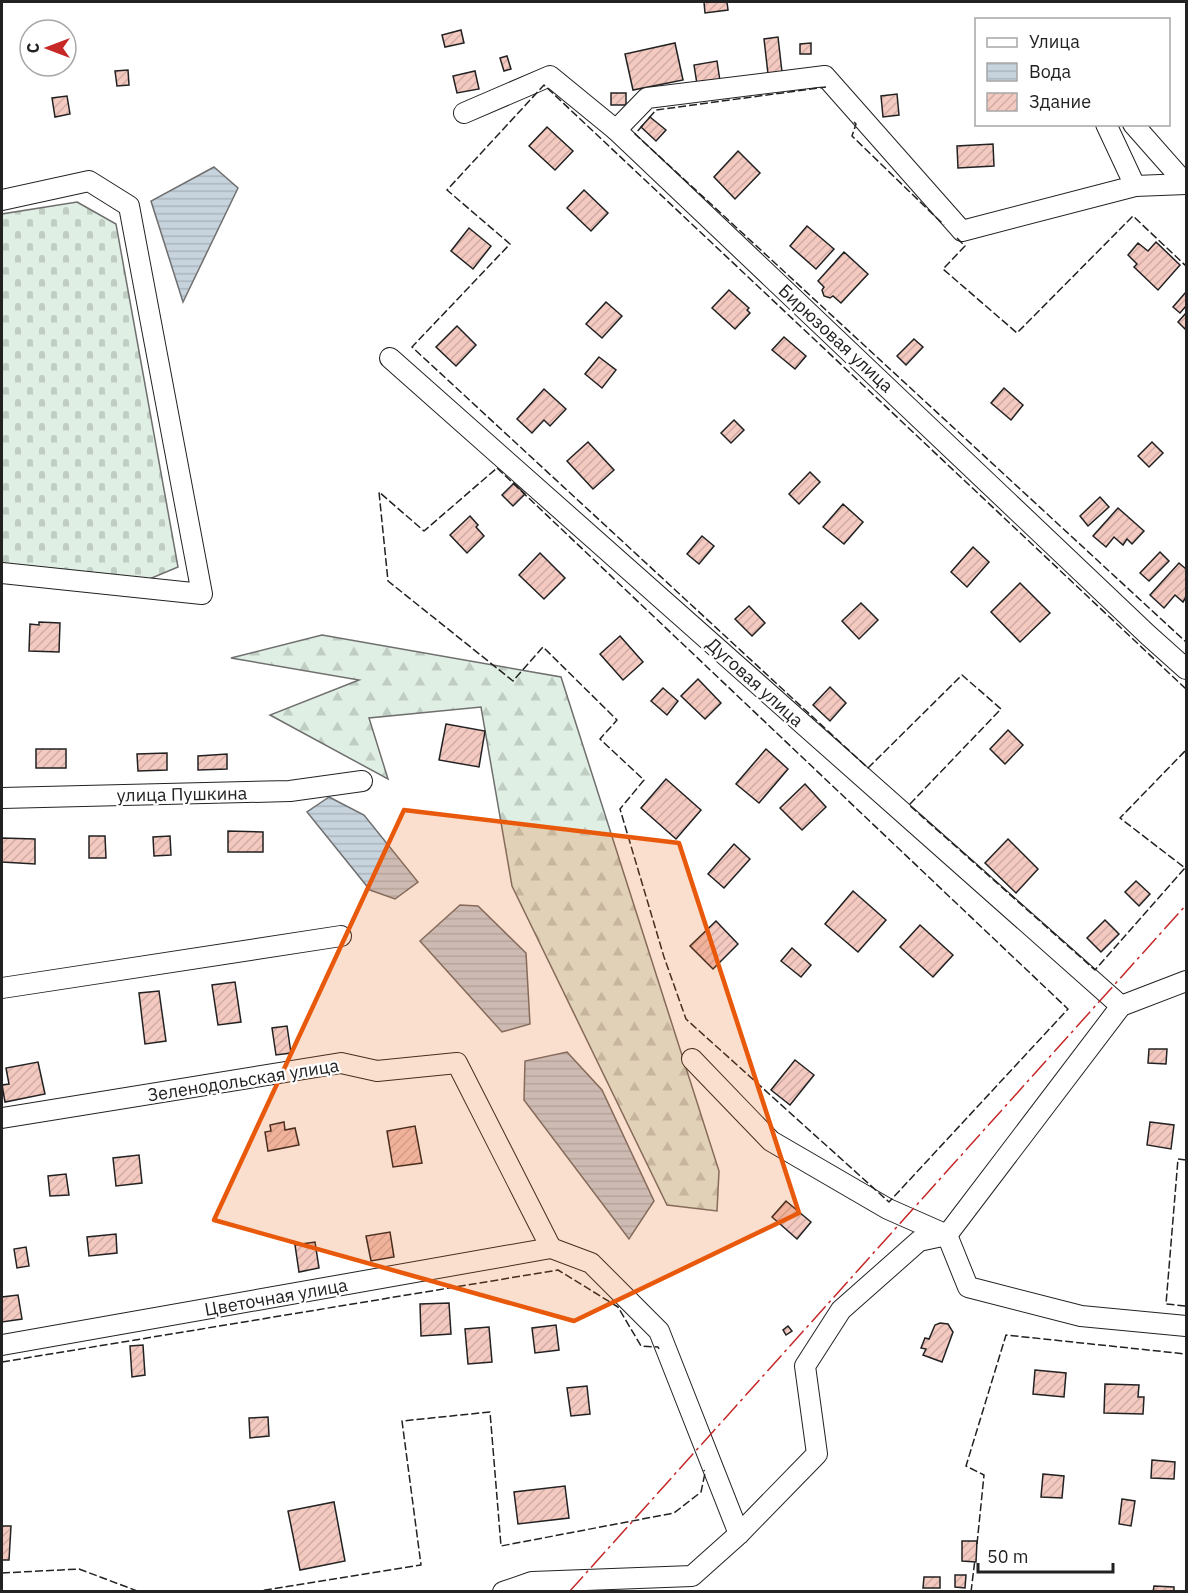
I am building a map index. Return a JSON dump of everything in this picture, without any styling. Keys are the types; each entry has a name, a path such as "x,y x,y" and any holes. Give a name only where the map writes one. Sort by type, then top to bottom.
{"street":[{"name":"Бирюзовая улица","path":"464,113 550,76 616,130 1186,669"},
{"path":"616,130 647,98 825,76 962,231 1134,186 1186,184"},
{"path":"1107,126 1134,186"},
{"path":"1135,126 1186,184"},
{"path":"2,200 89,181 129,206 202,594 2,573"},
{"name":"Дуговая улица","path":"390,358 1121,1006"},
{"name":"улица Пушкина","path":"2,798 290,791 362,781"},
{"path":"2,988 341,936"},
{"path":"504,1592 532,1582 692,1576 739,1534 817,1454 804,1366 841,1310 919,1241 947,1235 1121,1006 1186,981"},
{"path":"692,1059 771,1141 888,1209 947,1235 968,1287 1081,1316 1186,1326"},
{"name":"Зеленодольская улица","path":"2,1118 341,1063 377,1071 457,1063 551,1248"},
{"path":"551,1248 591,1263 658,1331 739,1534"},
{"name":"Цветочная улица","path":"2,1345 551,1248"}],"highlighted area":[{"path":"404,810 679,843 799,1213 574,1321 214,1220"}],"green space":[{"path":"77,202 116,224 178,567 147,580 2,567 2,214"},
{"path":"322,635 561,677 719,1171 717,1211 667,1205 512,886 481,707 369,718 388,779 270,715 359,680 231,658"}],"water":[{"path":"214,167 238,188 183,302 151,201"},
{"path":"329,797 364,815 418,882 395,899 370,890 307,812"},
{"path":"460,905 478,906 526,953 530,1024 502,1032 420,941"},
{"path":"567,1052 602,1090 654,1201 629,1239 524,1100 525,1061"}],"building":[{"path":"704,2 727,2 728,10 705,13"},
{"path":"461,30 464,43 445,47 442,35"},
{"path":"778,37 782,72 768,74 764,39"},
{"path":"675,43 683,80 633,90 625,54"},
{"path":"811,43 811,54 800,54 800,44"},
{"path":"507,56 511,69 504,71 500,58"},
{"path":"717,61 720,81 697,84 694,65"},
{"path":"128,70 129,85 117,86 115,71"},
{"path":"475,71 479,89 457,93 453,76"},
{"path":"611,93 626,93 626,105 611,105"},
{"path":"897,94 899,115 883,117 881,96"},
{"path":"67,96 70,114 55,117 52,98"},
{"path":"650,117 666,130 656,141 641,127"},
{"path":"547,127 573,151 555,170 529,146"},
{"path":"993,144 994,166 958,168 957,146"},
{"path":"738,151 760,173 735,199 714,177"},
{"path":"584,190 608,213 591,231 567,208"},
{"path":"807,226 834,249 816,269 790,246"},
{"path":"469,228 491,246 473,269 451,251"},
{"path":"1156,242 1180,265 1158,290 1134,267 1137,264 1128,255 1138,243 1148,251"},
{"path":"844,252 868,274 841,303 833,296 830,298 824,296 822,290 824,287 818,281"},
{"path":"729,290 749,308 747,310 750,313 735,329 712,308"},
{"path":"1186,292 1186,306 1180,313 1173,307"},
{"path":"606,302 622,316 602,338 586,324"},
{"path":"1186,313 1186,330 1178,322"},
{"path":"457,326 476,345 456,366 436,347"},
{"path":"784,337 806,356 795,369 772,350"},
{"path":"914,339 923,347 906,365 897,356"},
{"path":"599,357 616,370 602,388 585,374"},
{"path":"1004,388 1023,405 1011,420 991,403"},
{"path":"544,389 566,409 550,426 544,420 532,433 517,419"},
{"path":"734,420 744,430 731,443 721,433"},
{"path":"588,442 614,470 593,489 567,461"},
{"path":"1152,442 1163,453 1149,467 1138,456"},
{"path":"810,472 820,482 799,504 789,494"},
{"path":"514,483 525,494 513,506 502,495"},
{"path":"1100,497 1109,507 1088,526 1080,516"},
{"path":"843,504 863,522 844,544 823,527"},
{"path":"1118,508 1144,531 1132,544 1127,539 1123,545 1114,537 1106,547 1093,536"},
{"path":"470,516 484,536 467,553 450,535"},
{"path":"702,536 714,546 699,564 687,554"},
{"path":"973,547 989,562 967,587 951,572"},
{"path":"1160,552 1169,561 1149,581 1140,573"},
{"path":"540,553 565,578 544,599 519,575"},
{"path":"1179,563 1186,569 1186,597 1183,602 1175,595 1164,608 1150,595"},
{"path":"1020,583 1050,613 1020,642 991,612"},
{"path":"861,603 878,620 859,639 842,621"},
{"path":"749,606 765,623 752,636 735,619"},
{"path":"39,622 60,623 59,652 29,651 30,624 39,625"},
{"path":"620,636 643,662 623,680 600,654"},
{"path":"698,679 721,703 705,719 681,696"},
{"path":"830,687 846,703 830,721 813,705"},
{"path":"663,688 678,701 667,715 651,701"},
{"path":"446,724 485,731 479,767 439,760"},
{"path":"1008,730 1023,745 1005,764 990,749"},
{"path":"36,749 66,749 66,768 36,768"},
{"path":"766,749 788,769 759,803 736,784"},
{"path":"167,753 167,770 138,771 137,754"},
{"path":"227,754 227,769 198,770 198,756"},
{"path":"666,779 701,810 676,839 641,808"},
{"path":"805,784 826,807 802,830 780,808"},
{"path":"228,831 263,832 263,852 228,852"},
{"path":"89,836 105,836 106,858 89,858"},
{"path":"170,836 171,855 154,856 153,837"},
{"path":"2,838 35,839 35,864 2,862"},
{"path":"1008,839 1038,869 1016,893 985,863"},
{"path":"734,844 750,859 724,888 708,874"},
{"path":"1136,881 1150,894 1139,906 1125,892"},
{"path":"853,891 886,920 858,952 825,924"},
{"path":"1105,920 1119,934 1101,952 1087,938"},
{"path":"716,921 738,944 713,969 690,946"},
{"path":"920,925 953,955 933,977 900,947"},
{"path":"792,948 811,965 801,977 781,961"},
{"path":"235,982 241,1022 218,1025 212,985"},
{"path":"159,991 166,1041 145,1044 139,993"},
{"path":"287,1026 291,1053 276,1055 272,1028"},
{"path":"1149,1049 1167,1049 1166,1064 1148,1063"},
{"path":"795,1060 814,1075 790,1105 771,1090"},
{"path":"38,1062 45,1094 5,1102 2,1085 9,1084 6,1068"},
{"path":"284,1122 285,1130 295,1128 299,1145 268,1151 265,1132 271,1131 270,1125"},
{"path":"1150,1122 1174,1125 1171,1149 1147,1145"},
{"path":"415,1126 422,1163 393,1167 387,1131"},
{"path":"139,1155 142,1183 116,1186 113,1158"},
{"path":"66,1174 69,1195 50,1196 48,1176"},
{"path":"786,1201 811,1222 797,1239 772,1217"},
{"path":"390,1232 394,1257 371,1261 366,1236"},
{"path":"116,1234 117,1253 89,1256 87,1237"},
{"path":"315,1242 319,1268 299,1272 295,1245"},
{"path":"26,1247 29,1266 17,1268 14,1249"},
{"path":"18,1295 22,1319 2,1322 2,1297"},
{"path":"449,1303 451,1334 421,1336 420,1304"},
{"path":"948,1324 953,1332 942,1362 923,1355 926,1349 921,1348 925,1338 929,1339 935,1325"},
{"path":"556,1325 559,1350 535,1353 532,1328"},
{"path":"788,1326 792,1331 786,1335 783,1330"},
{"path":"489,1327 492,1362 468,1364 465,1329"},
{"path":"143,1345 145,1375 132,1377 130,1346"},
{"path":"1035,1370 1066,1373 1064,1397 1033,1394"},
{"path":"1105,1384 1139,1385 1138,1397 1144,1397 1143,1414 1104,1413"},
{"path":"587,1386 590,1414 571,1416 567,1388"},
{"path":"268,1417 269,1436 250,1438 249,1418"},
{"path":"1152,1460 1175,1462 1174,1479 1151,1478"},
{"path":"1043,1474 1064,1476 1062,1498 1041,1497"},
{"path":"565,1486 569,1518 518,1524 514,1492"},
{"path":"1122,1499 1135,1501 1131,1526 1119,1524"},
{"path":"334,1502 345,1561 300,1570 288,1511"},
{"path":"2,1526 11,1526 9,1560 2,1560"},
{"path":"962,1541 977,1541 976,1562 962,1561"},
{"path":"955,1575 966,1575 965,1588 955,1587"},
{"path":"924,1577 940,1577 940,1588 923,1588"},
{"path":"1154,1586 1174,1587 1174,1592 1153,1592"}],"fence":[{"path":"1186,689 544,85 447,190 510,244 412,347 868,768 962,675 1001,709 909,805 1095,970 1185,868 1120,818 1186,750"},
{"path":"649,118 656,110 826,87"},
{"path":"854,122 856,124 852,136 944,225"},
{"path":"643,125 635,134 1186,642"},
{"path":"957,238 965,246 943,269 1017,333 1133,216 1186,266"},
{"path":"497,468 1068,1009 889,1202 686,1019 664,957 620,809 644,780 600,739 617,720 543,647 513,681 388,581 379,492 424,531 497,468"},
{"path":"1186,1160 1178,1159 1166,1304 1186,1306"},
{"path":"2,1362 558,1270 618,1307 641,1346 658,1347 659,1349"},
{"path":"977,1544 984,1475 966,1466 1006,1335 1186,1354"},
{"path":"253,1592 421,1565 402,1421 490,1412 501,1546 674,1513 701,1492 704,1470"},
{"path":"971,1592 975,1559"},
{"path":"2,1573 79,1569 140,1592"}],"power":[{"path":"569,1592 1186,905"}]}
